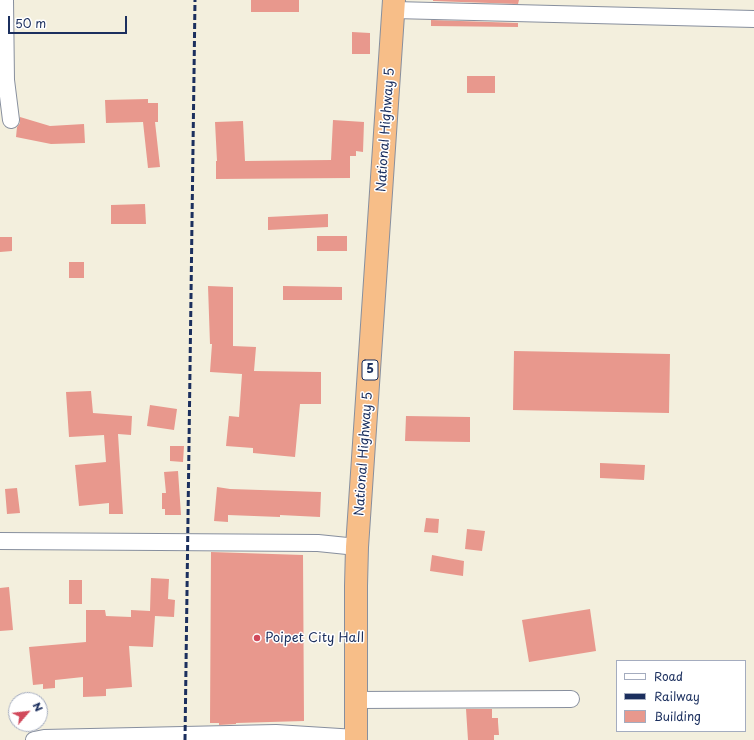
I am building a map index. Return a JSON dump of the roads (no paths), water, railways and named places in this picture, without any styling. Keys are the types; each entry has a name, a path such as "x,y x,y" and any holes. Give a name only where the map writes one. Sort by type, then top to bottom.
{"highway":[{"name":"National Highway 5","path":"356,739 357,548 394,5"}],"street":[{"path":"5,0 6,80 11,120"},
{"path":"394,5 754,19"},
{"path":"0,541 318,543 357,548"},
{"path":"356,700 570,699"},
{"path":"34,740 44,738 276,733 356,739"}],"railway":[{"path":"185,740 195,0"}],"place":[{"name":"Poipet City Hall","path":"257,638"}]}
